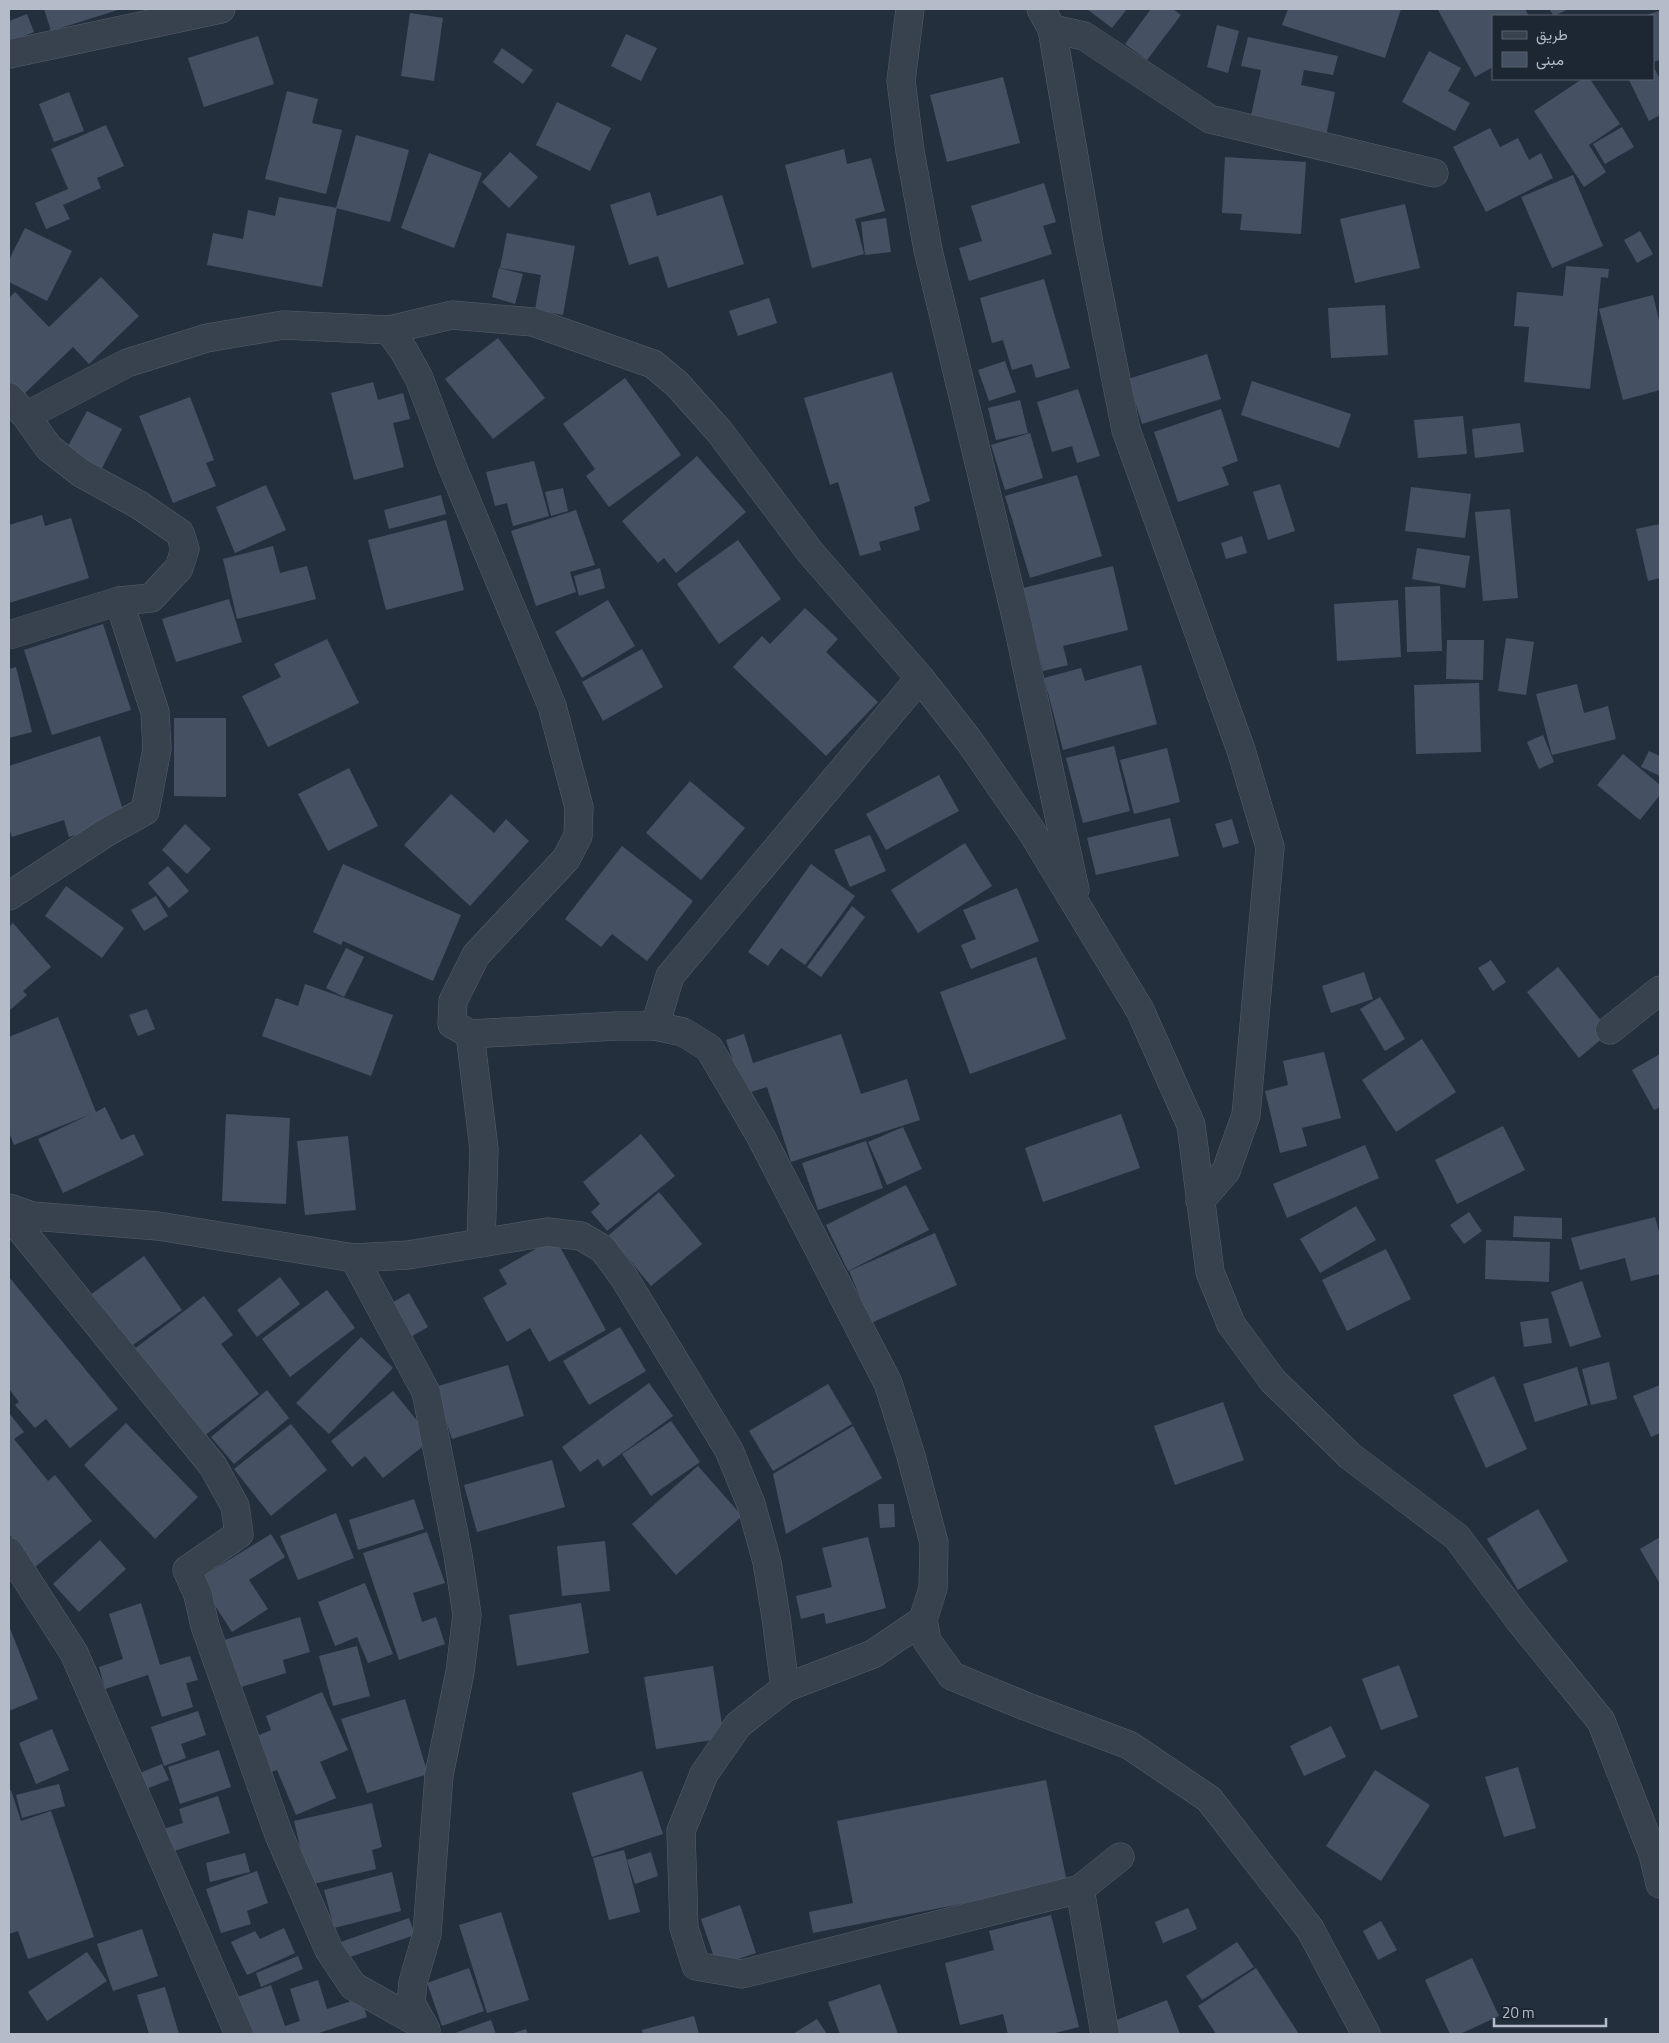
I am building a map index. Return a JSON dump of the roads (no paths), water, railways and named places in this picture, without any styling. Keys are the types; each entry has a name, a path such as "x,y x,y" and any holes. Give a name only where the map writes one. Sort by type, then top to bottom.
{"street":[{"path":"9,54 221,9"},
{"path":"910,9 901,81 910,151 923,223 1018,621 1080,912"},
{"path":"1047,19 1126,430 1241,750 1270,847 1246,1115 1226,1171 1200,1201"},
{"path":"1047,19 1084,36 1210,118 1434,173"},
{"path":"9,635 119,601 150,598 179,568 185,549 180,533 139,505 81,473 49,448 17,407 127,363 208,338 283,325 389,330 452,315 533,322 653,364 677,384 719,431 810,552 920,678 970,742 1015,808 1140,1010 1191,1125 1210,1272 1231,1324 1273,1381 1350,1456 1457,1537 1520,1622 1601,1721 1653,1854 1660,1884"},
{"path":"389,330 404,351 419,378 452,466 552,706 580,807 578,836 566,859 476,955 453,1001 452,1024 470,1034 617,1026 655,1026 683,1032 709,1048 761,1137 888,1383 911,1456 934,1542 933,1588 922,1620 927,1641 952,1676 1025,1706 1130,1745 1209,1799 1310,1929 1366,2034"},
{"path":"9,896 107,832 145,811 157,749 155,712 119,601"},
{"path":"655,1026 670,976 920,678"},
{"path":"1610,1030 1660,990"},
{"path":"470,1034 484,1149 481,1243"},
{"path":"9,1208 32,1216 158,1226 354,1258 408,1255 547,1232 582,1236 603,1248 624,1276 728,1450 751,1504 767,1562 776,1617 784,1688"},
{"path":"9,1215 213,1466 235,1506 239,1534 187,1570 198,1595 205,1626 279,1835 329,1950 353,1986 426,2030"},
{"path":"354,1258 426,1392 458,1555 467,1615 460,1672 439,1775 427,1934 413,1982 412,2003 426,2030"},
{"path":"9,1552 74,1653 238,2034"},
{"path":"922,1620 873,1654 784,1688 738,1725 704,1774 681,1831 684,1928 696,1966 742,1974 1080,1889 1120,1856"},
{"path":"1080,1889 1105,2034"}]}
